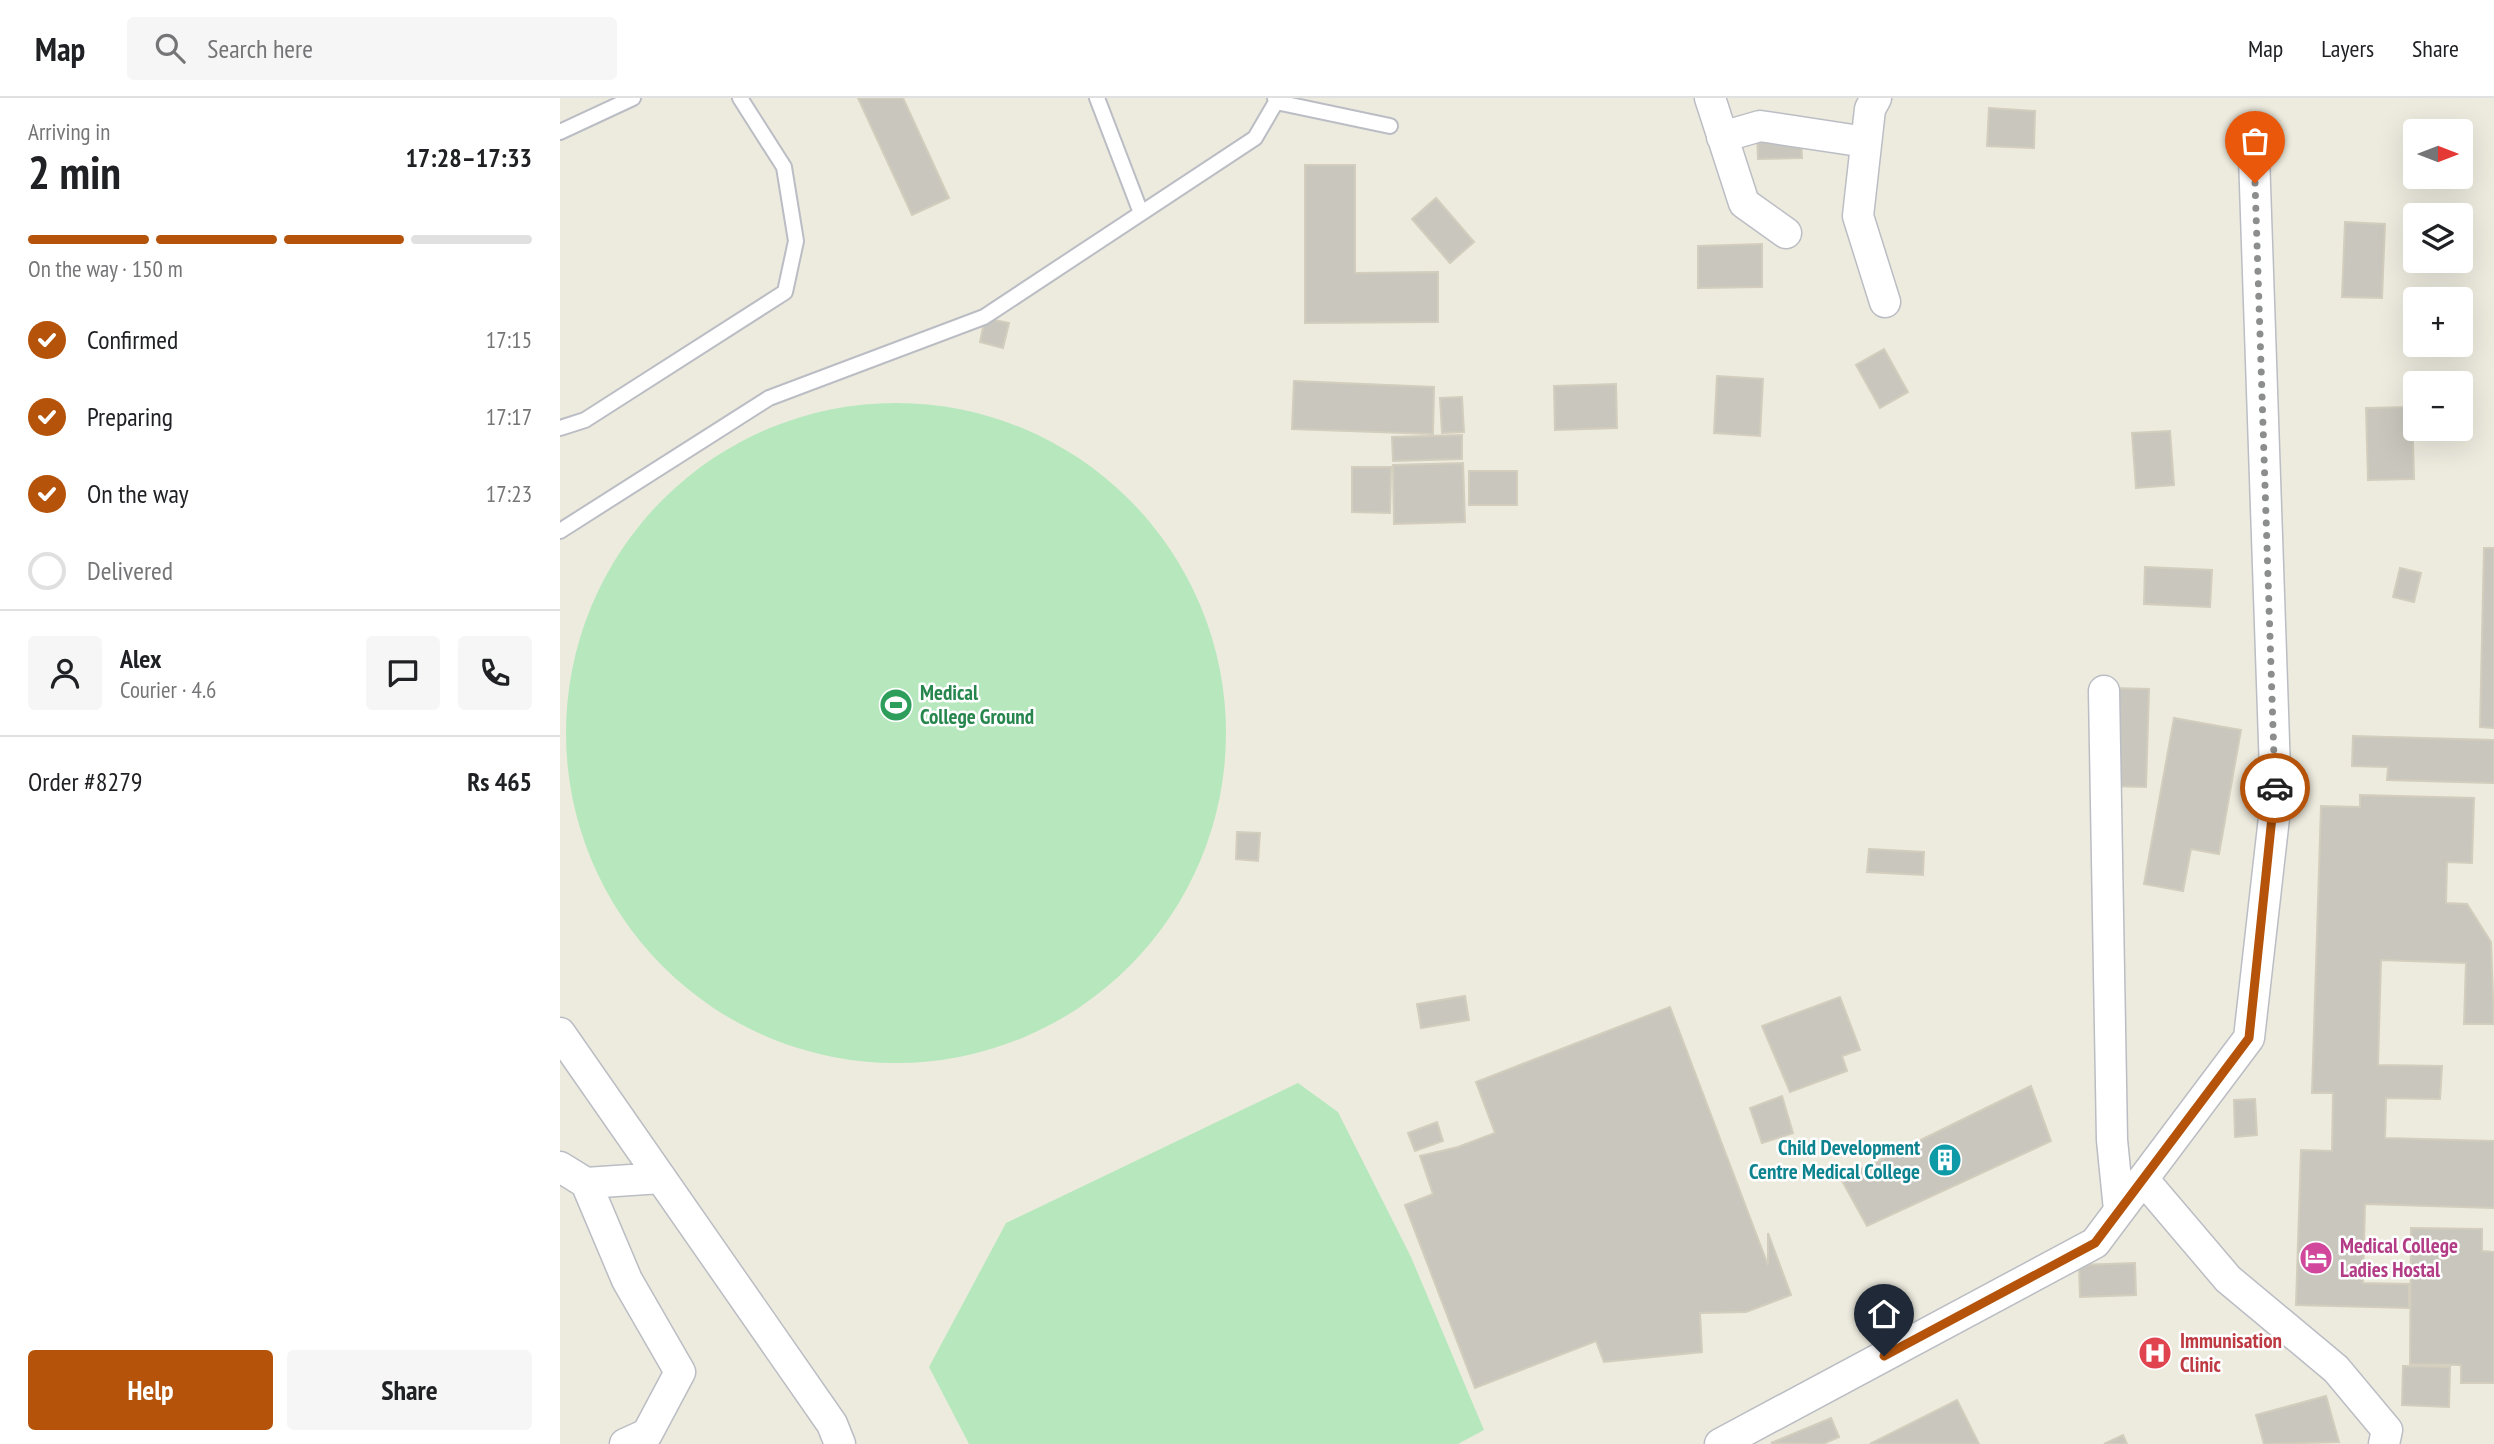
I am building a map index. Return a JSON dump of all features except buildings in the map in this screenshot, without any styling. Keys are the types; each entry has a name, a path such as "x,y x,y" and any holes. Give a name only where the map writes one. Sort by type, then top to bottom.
{"street":[{"path":"1710,98 1744,203 1786,233"},
{"path":"1876,98 1870,109 1858,216 1885,302"},
{"path":"1722,137 1760,126 1866,142"},
{"path":"1720,1444 2095,1243 2249,1038 2274,814 2255,156"},
{"path":"2104,691 2112,1140 2119,1210"},
{"path":"560,1033 832,1424 840,1444"},
{"path":"560,1167 586,1184 627,1280 680,1373 647,1434 625,1444"},
{"path":"586,1184 661,1178"},
{"path":"2143,1179 2228,1279 2336,1368 2387,1430 2384,1444"}],"lane":[{"path":"560,132 633,98"},
{"path":"1097,98 1141,213"},
{"path":"560,428 585,420 785,292 796,241 784,167 748,100"},
{"path":"560,531 769,398 984,317 1255,138 1275,100 1390,126"}],"green space":[{"name":"Medical College Ground","path":"896,403 960,410 1022,428 1079,459 1129,500 1170,550 1201,607 1219,669 1226,733 1219,797 1201,859 1170,916 1129,966 1079,1007 1022,1038 960,1056 896,1063 832,1056 770,1038 713,1007 663,966 622,916 591,859 573,797 566,733 573,669 591,607 622,550 663,500 713,459 770,428 832,410"},
{"path":"1298,1083 1338,1112 1411,1257 1484,1430 1458,1444 969,1444 929,1367 1006,1223"}],"way so far":[{"path":"2255,183 2275,788"}],"place":[{"name":"Medical College Ground","path":"896,705"},
{"name":"Child Development Centre Medical College","path":"1945,1160"},
{"name":"Medical College Ladies Hostal","path":"2316,1258"},
{"name":"Immunisation Clinic","path":"2155,1353"}],"route":[{"path":"1884,1356 2095,1243 2249,1038 2276,800 2275,788"}]}
